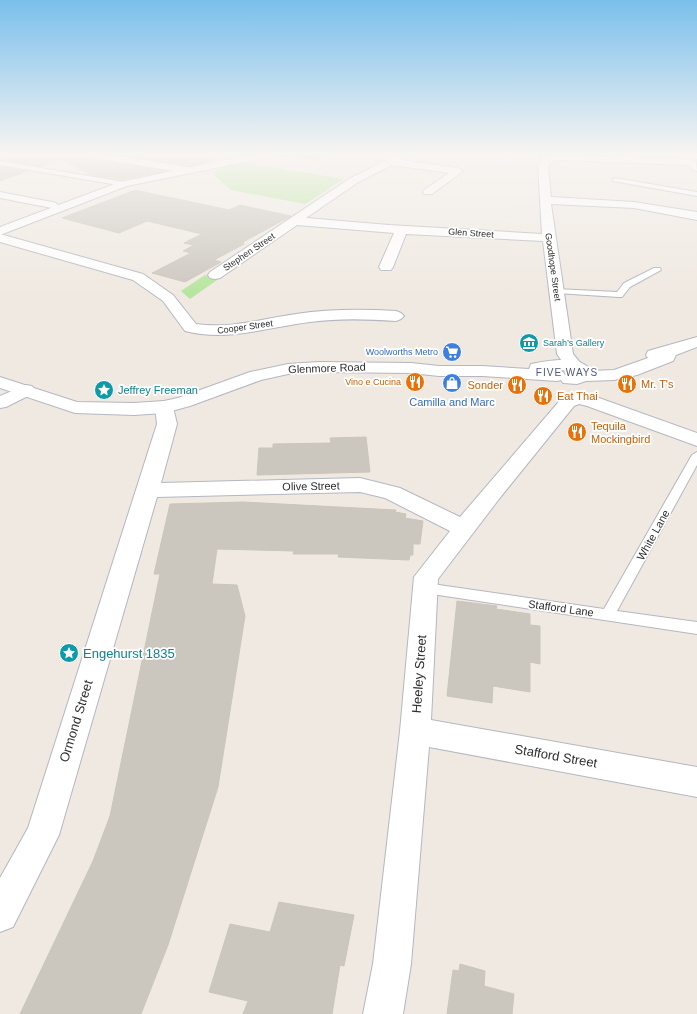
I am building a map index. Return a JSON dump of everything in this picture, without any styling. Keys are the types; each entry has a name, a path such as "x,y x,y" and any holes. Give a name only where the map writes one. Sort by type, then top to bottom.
{"street":[{"path":"33,201 52,205"},
{"path":"0,232 79,201"},
{"name":"Stephen Street","path":"215,275 325,201"},
{"name":"Goodhope Street","path":"545,201 568,374"},
{"path":"568,201 634,205 697,216"},
{"name":"Glen Street","path":"297,221 549,238"},
{"path":"386,267 402,229"},
{"name":"Cooper Street","path":"0,238 138,277 168,298 191,328 204,331 238,329 309,317 373,315 396,316"},
{"name":"Glenmore Road","path":"0,382 75,407 134,410 164,407 184,402 256,376 288,369 319,367 422,368 439,371 614,374 631,371 667,357 668,352 697,342"},
{"name":"Glenmore Road","path":"0,371 11,373 85,400 95,408"},
{"path":"568,374 600,404 697,440"},
{"name":"Heeley Street","path":"383,1014 392,964 415,731 426,577 491,494 568,402 568,374"},
{"path":"0,403 26,390"},
{"name":"Ormond Street","path":"0,914 42,834 167,424 164,407"},
{"name":"Olive Street","path":"148,490 360,485 392,493 465,529"},
{"name":"Stafford Street","path":"415,731 697,782"}],"lane":[{"path":"556,291 619,295 627,285 657,270"},
{"name":"White Lane","path":"608,615 697,455"},
{"name":"Stafford Lane","path":"425,588 697,628"}],"green space":[{"path":"291,201 309,201 305,204"},
{"path":"205,275 220,278 190,299 181,291"}],"building":[{"path":"105,201 188,201 229,210 240,205 291,216 243,242 244,244 214,260 221,262 185,282 152,273 191,253 183,251 194,245 184,243 202,234 147,221 119,233 62,218"},
{"path":"366,437 370,472 257,475 259,448 273,448 273,444 331,443 330,438"},
{"path":"243,502 396,510 395,512 406,514 405,518 423,521 420,544 413,544 413,555 410,555 409,560 338,557 339,554 293,554 294,551 217,549 212,584 237,585 245,616 218,787 168,945 141,1014 20,1014 93,861 110,816 160,574 154,574 170,504"},
{"path":"457,601 497,606 496,609 530,614 530,625 540,626 540,664 530,662 530,692 493,686 492,703 447,696"},
{"path":"279,902 354,915 344,966 340,965 332,1014 243,1014 248,1001 209,992 230,924 270,932"},
{"path":"460,964 485,971 484,986 514,994 512,1014 447,1014 453,970 459,971"}],"place":[{"name":"Sarah’s Gallery","path":"529,343"},
{"name":"Woolworths Metro","path":"452,352"},
{"name":"Vino e Cucina","path":"415,382"},
{"name":"Camilla and Marc","path":"452,383"},
{"name":"Mr. T's","path":"627,384"},
{"name":"Sonder","path":"517,385"},
{"name":"Jeffrey Freeman","path":"104,390"},
{"name":"Eat Thai","path":"543,396"},
{"name":"Tequila Mockingbird","path":"577,432"},
{"name":"Engehurst 1835","path":"69,653"}],"district":[{"name":"FIVE WAYS","path":"567,372"}]}
